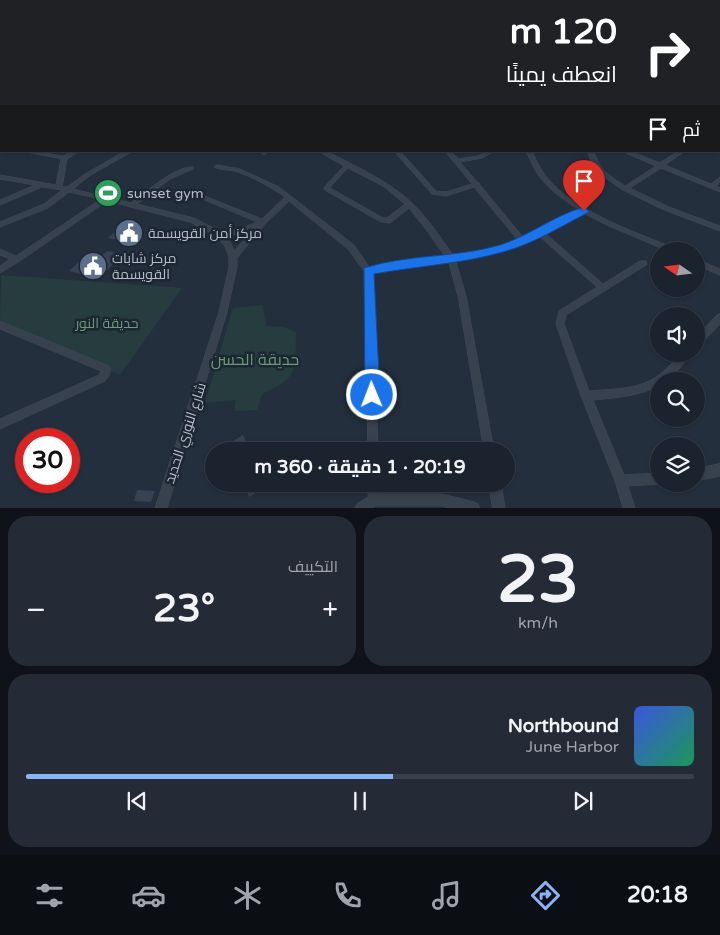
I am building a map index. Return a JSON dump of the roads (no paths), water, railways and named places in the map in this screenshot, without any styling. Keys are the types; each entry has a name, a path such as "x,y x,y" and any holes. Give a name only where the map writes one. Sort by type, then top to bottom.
{"street":[{"path":"31,152 64,158 75,152"},
{"path":"59,187 95,171 128,152"},
{"path":"323,152 385,185 409,204 432,230 452,260 462,296 487,442"},
{"path":"398,152 434,193 446,194 477,184"},
{"path":"449,152 522,240"},
{"path":"456,161 480,157 490,152"},
{"path":"530,152 540,173 550,185 584,211 654,242"},
{"path":"591,152 593,162 600,172 624,189 720,229"},
{"path":"626,152 660,168 720,190"},
{"path":"624,189 660,168 681,152"},
{"path":"59,187 64,158"},
{"path":"347,166 327,189 381,220 388,221 409,204"},
{"path":"217,167 238,170 277,188 351,247 368,271 373,442"},
{"path":"132,205 168,178 191,168"},
{"path":"0,225 46,206 73,190 95,171"},
{"path":"73,190 87,175"},
{"path":"0,177 73,190 192,220 220,235 233,257 263,222 288,198"},
{"path":"711,187 720,179"},
{"path":"0,202 42,185"},
{"path":"190,192 263,222"},
{"path":"0,270 107,198"},
{"path":"368,271 412,262 452,260 494,251 540,233 584,211"},
{"path":"220,235 241,231 263,222"},
{"path":"540,233 602,288"},
{"path":"0,252 18,259"},
{"name":"شارع النوري الحديد","path":"161,508 223,312 233,257"},
{"path":"629,508 621,481 562,333 560,319 562,313 643,262"},
{"path":"705,266 720,272"},
{"path":"705,334 720,318"},
{"path":"0,424 102,378 106,372 106,369 1,327"},
{"path":"586,396 638,389 653,385 678,362"},
{"path":"705,472 720,470"},
{"path":"621,481 650,479"},
{"path":"374,492 374,500"},
{"path":"496,492 499,508"},
{"path":"361,508 374,500 442,500 474,508"}],"place":[{"name":"sunset gym","path":"108,193"},
{"name":"مركز أمن القويسمة","path":"129,233"},
{"name":"مركز شابات القويسمة","path":"93,266"}],"park label":[{"name":"حديقة النور","path":"107,323"},
{"name":"حديقة الحسن","path":"255,359"}]}
